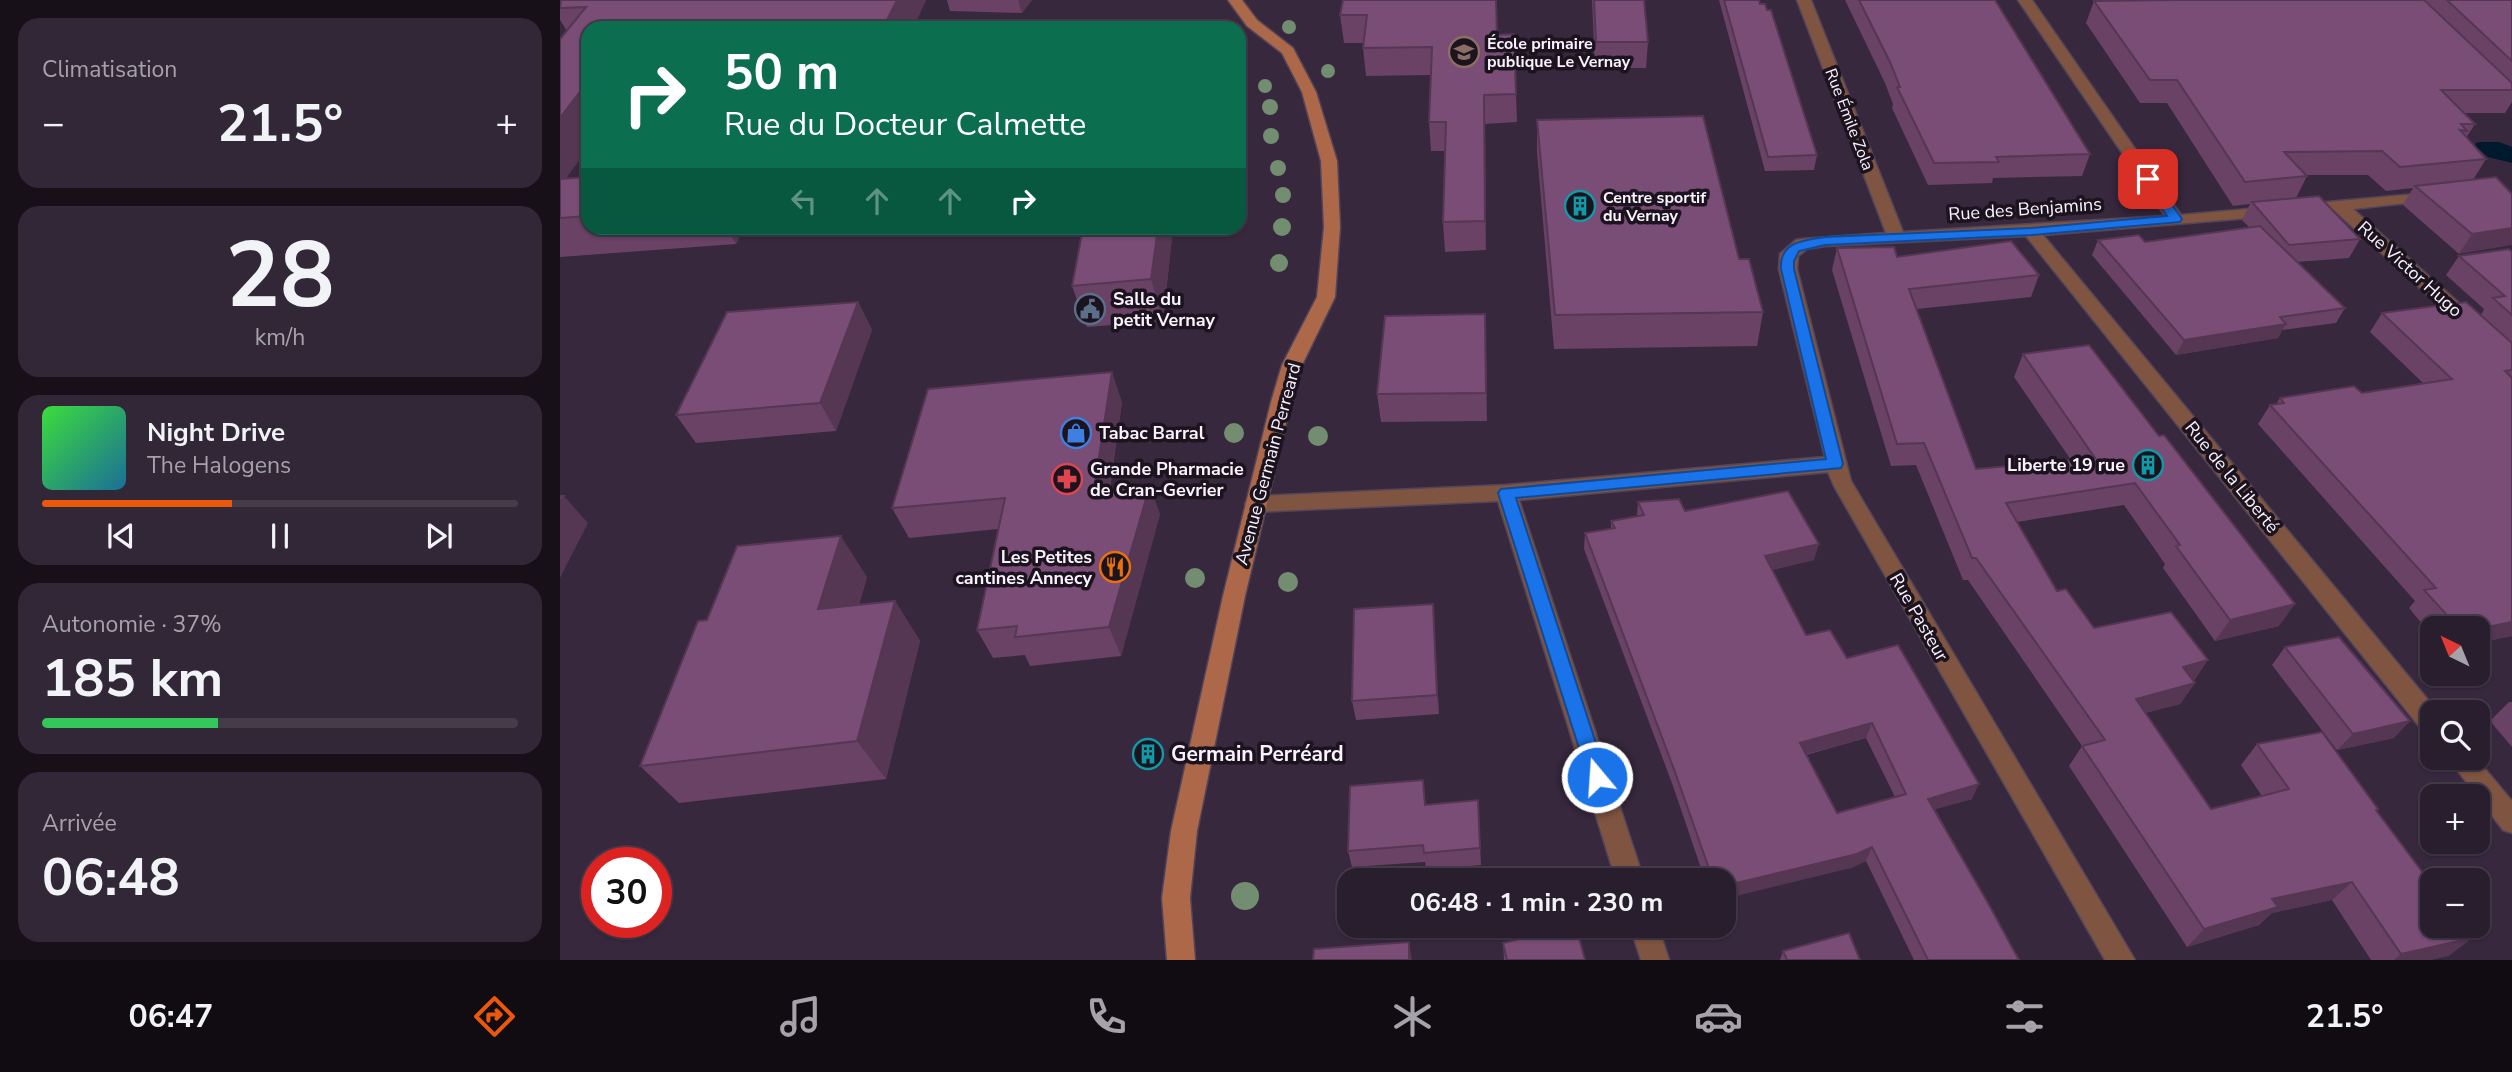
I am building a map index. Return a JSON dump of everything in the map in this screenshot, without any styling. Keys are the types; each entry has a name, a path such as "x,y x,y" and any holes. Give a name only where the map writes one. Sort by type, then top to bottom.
{"main road":[{"name":"Avenue Germain Perreard","path":"1181,960 1176,898 1179,862 1256,504 1292,365 1326,297 1332,195 1324,139 1297,66 1283,46 1247,18 1235,0"}],"street":[{"name":"Rue Émile Zola","path":"1804,0 1897,238"},
{"path":"2025,0 2176,219"},
{"name":"Rue des Benjamins","path":"1793,249 1811,242 2031,232 2340,206 2446,194"},
{"name":"Rue Victor Hugo","path":"2340,206 2512,360"},
{"name":"Rue de la Liberté","path":"2031,232 2420,708"},
{"name":"Rue Pasteur","path":"1793,249 1787,261 1788,269 1835,464 1848,496 2121,960"},
{"path":"1256,504 1506,493 1835,464"},
{"path":"1506,493 1626,868"},
{"path":"2471,770 2512,821"},
{"path":"1648,938 1655,960"}],"water":[{"path":"2481,142 2499,142 2512,147 2512,163 2488,157 2475,146"}],"building":[{"path":"561,0 897,0 886,21 581,21 581,90 560,118 560,39 586,7 560,8"},
{"path":"1343,0 1496,0 1497,35 1514,34 1516,94 1484,95 1485,221 1443,222 1446,122 1429,122 1432,47 1363,48 1367,15 1340,15"},
{"path":"1594,0 1644,0 1648,42 1596,42"},
{"path":"1724,0 1759,0 1760,4 1765,4 1767,10 1771,10 1817,155 1768,157"},
{"path":"1859,0 1995,0 2090,154 1996,157 1999,162 1934,163 1897,87 1900,87 1890,62"},
{"path":"2424,0 2512,83 2512,90 2441,90 2475,124 2461,124 2467,131 2460,130 2486,159 2400,167 2382,151 2284,152 2307,176 2245,182 2177,80 2150,80 2094,1"},
{"path":"2447,0 2512,0 2512,61"},
{"name":"Centre sportif du Vernay","path":"1703,116 1739,259 1749,259 1763,312 1555,315 1537,120"},
{"path":"2496,177 2512,194 2512,228 2472,234 2415,186"},
{"path":"581,178 581,216 560,218 560,179"},
{"path":"2319,196 2360,239 2289,245 2252,202"},
{"path":"2260,226 2345,308 2280,317 2286,324 2184,340 2098,240 2139,235 2145,242"},
{"path":"1082,235 1157,235 1151,279 1072,286"},
{"path":"2011,241 2039,275 1909,289 1976,469 2095,458 2023,354 2089,345 2159,436 2164,435 2295,604 2230,620 2176,546 2180,545 2135,483 2006,503 2057,591 2066,589 2094,628 2171,612 2208,660 2183,667 2195,683 2136,699 2211,809 2289,789 2257,744 2322,732 2420,869 2420,938 2472,938 2401,954 2352,882 2272,899 2278,907 2204,929 2082,746 2105,740 1976,558 1972,558 1924,443 1897,444 1837,248 1894,247 1897,257"},
{"path":"2509,249 2512,252 2512,315 2493,298 2505,296 2459,256"},
{"path":"858,302 820,403 676,415 727,312"},
{"path":"2466,302 2512,343 2512,370 2505,371 2512,378 2512,622 2490,626 2490,616 2448,616 2424,590 2436,588 2270,405 2284,403 2280,398 2354,386 2362,393 2452,379 2382,313"},
{"path":"1485,314 1486,393 1377,394 1385,316"},
{"path":"1112,372 1094,490 1150,485 1109,627 1015,637 1017,626 977,630 1005,498 892,508 928,389"},
{"path":"1788,491 1819,544 1765,556 1806,635 1830,630 1847,658 1898,645 1979,784 1928,799 2019,960 1928,960 1872,847 1857,854 1736,883 1736,868 1709,868 1585,533 1615,528 1611,521 1644,515 1638,502 1679,499 1685,511","holes":["1872,723 1906,794 1837,813 1800,743"]},
{"path":"841,536 818,609 895,601 857,741 640,766 698,621 707,620 737,546"},
{"path":"1433,604 1437,695 1352,701 1354,609"},
{"path":"2339,637 2410,721 2353,734 2285,647"},
{"path":"1423,780 1425,805 1478,800 1480,848 1424,853 1423,845 1348,851 1350,786"},
{"path":"1849,933 1860,960 1787,960 1783,951"},
{"path":"1523,938 1579,938 1585,960 1507,960 1503,943"},
{"path":"1409,942 1409,960 1313,960 1314,949"}],"place":[{"name":"École primaire publique Le Vernay","path":"1464,52"},
{"name":"Centre sportif du Vernay","path":"1580,206"},
{"name":"Salle du petit Vernay","path":"1090,309"},
{"name":"Tabac Barral","path":"1076,433"},
{"name":"Liberte 19 rue","path":"2148,465"},
{"name":"Grande Pharmacie de Cran-Gevrier","path":"1067,479"},
{"name":"Les Petites cantines Annecy","path":"1115,567"},
{"name":"Germain Perréard","path":"1148,754"}],"route":[{"path":"1597,777 1506,493 1835,464 1788,269 1787,261 1793,249 1811,242 2031,232 2176,219 2148,179"}]}
